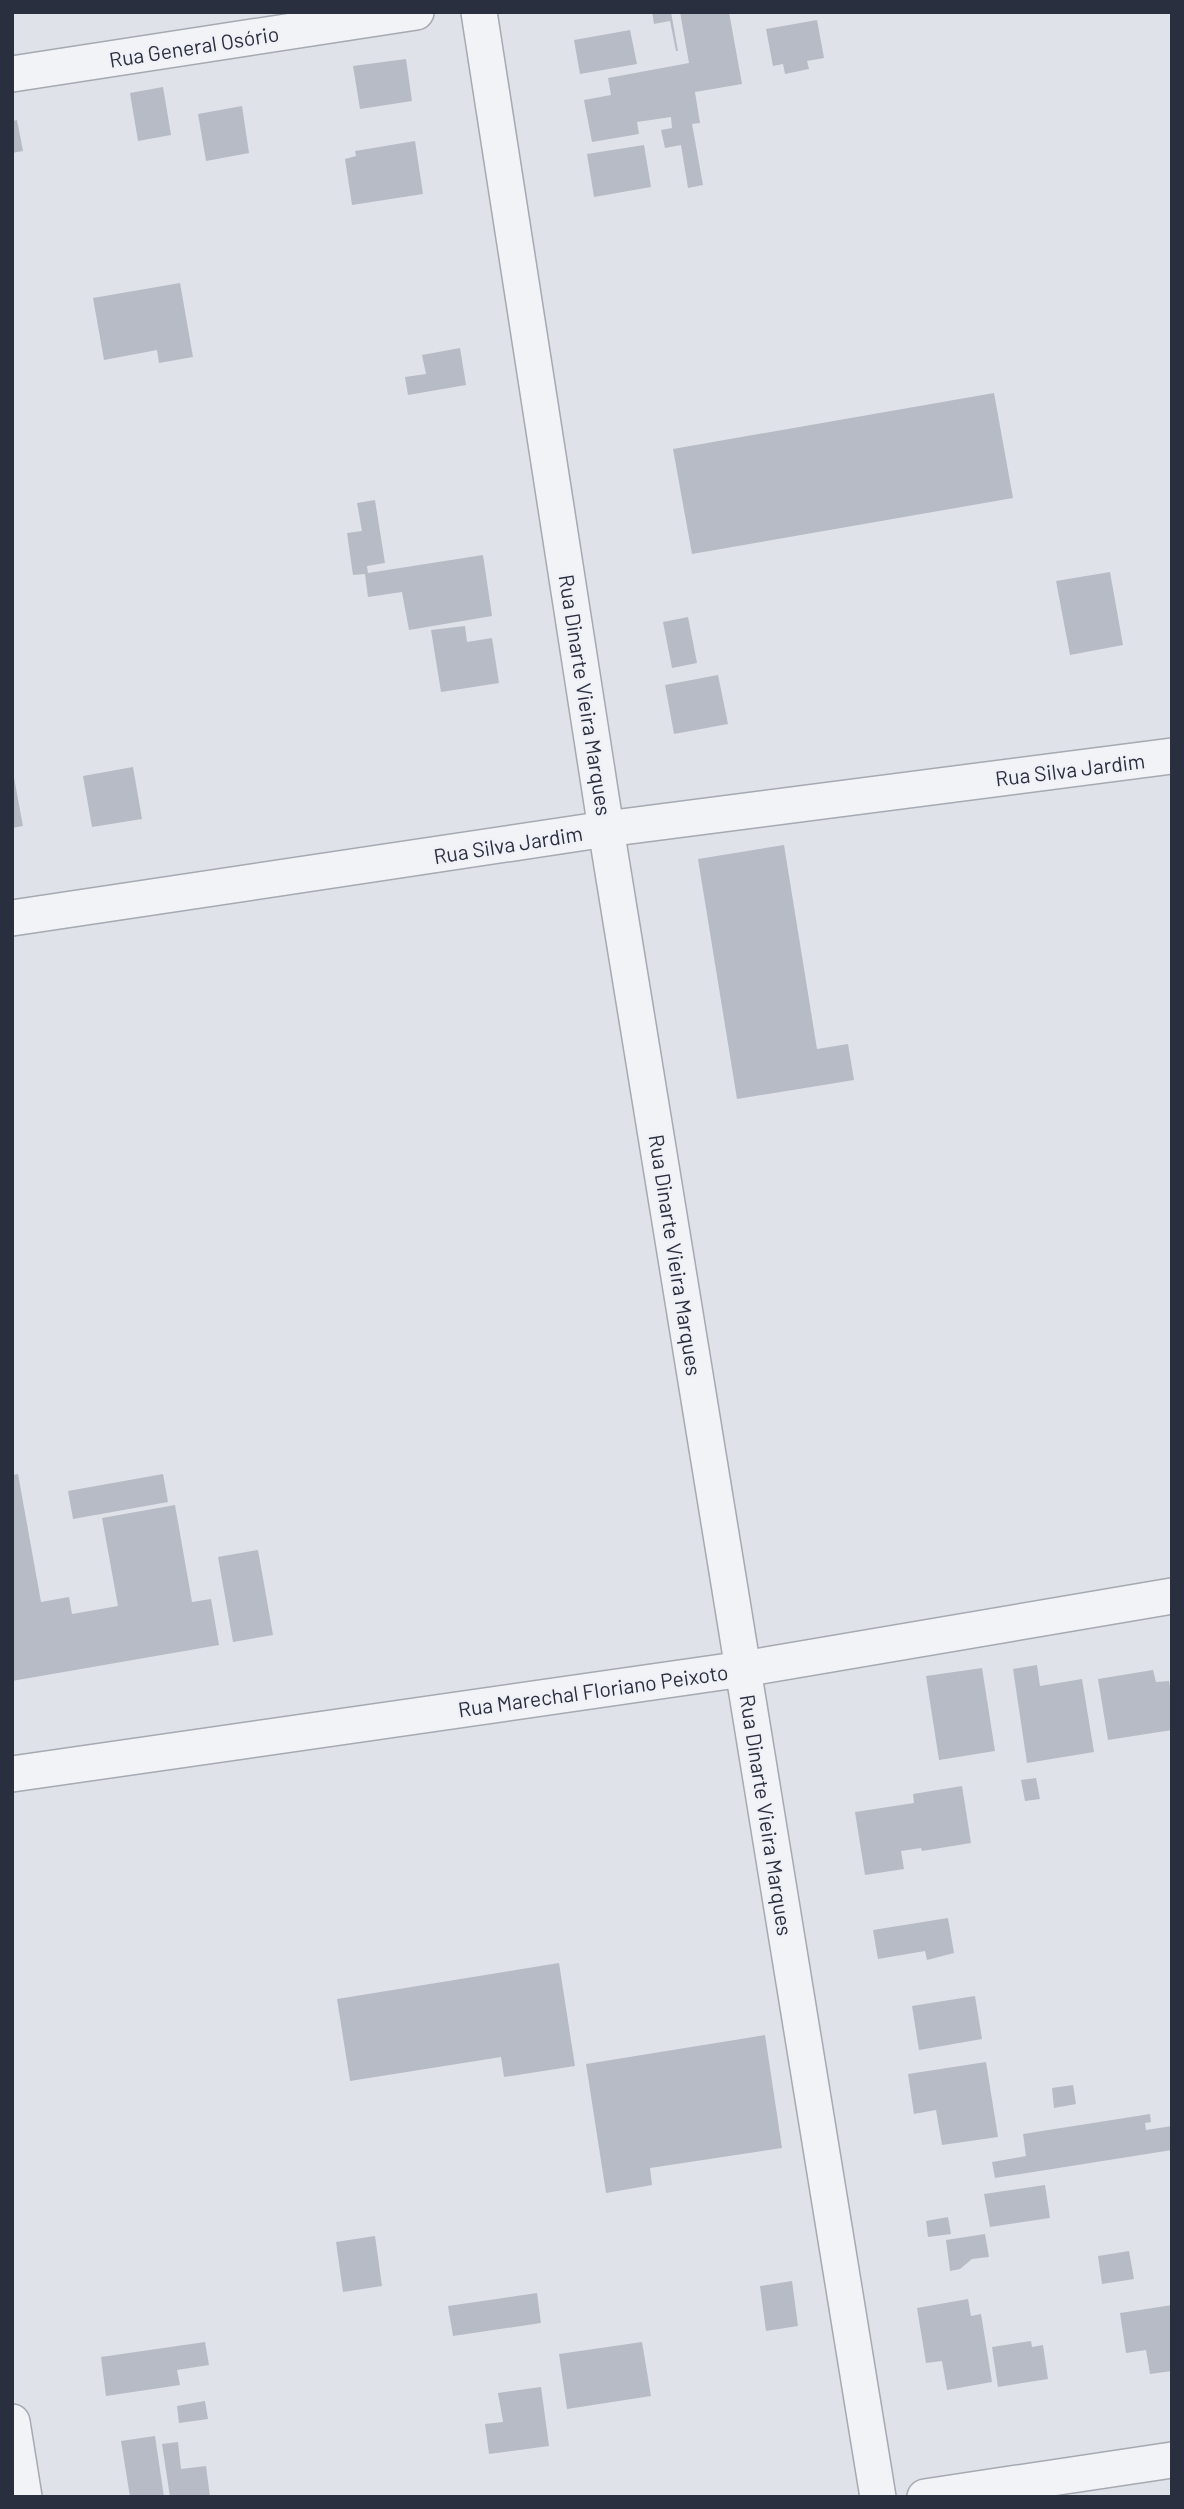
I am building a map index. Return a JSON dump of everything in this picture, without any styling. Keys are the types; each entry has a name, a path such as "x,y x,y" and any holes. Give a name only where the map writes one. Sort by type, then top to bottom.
{"street":[{"name":"Rua General Osório","path":"12,74 416,12"},
{"name":"Rua Dinarte Vieira Marques","path":"479,12 606,829 878,2497"},
{"name":"Rua Silva Jardim","path":"12,918 606,829 1172,756"},
{"name":"Rua Marechal Floriano Peixoto","path":"12,1774 743,1669 1172,1596"},
{"path":"12,2422 24,2497"},
{"path":"925,2497 1172,2460"}],"building":[{"path":"652,12 671,12 678,51 670,21 654,24"},
{"path":"680,12 729,12 742,84 695,92 700,123 692,124 703,185 688,188 681,145 665,148 661,130 672,128 671,117 637,122 639,134 592,142 584,100 611,95 608,78 689,63"},
{"path":"817,20 824,58 807,61 809,69 785,74 783,64 773,66 766,29"},
{"path":"630,30 637,64 580,74 574,40"},
{"path":"406,59 412,101 360,109 353,66"},
{"path":"163,87 171,135 138,141 130,93"},
{"path":"242,106 249,153 206,161 198,114"},
{"path":"17,120 23,151 12,153 12,121"},
{"path":"415,141 423,194 352,205 345,159 356,156 355,151"},
{"path":"644,145 651,187 594,197 587,154"},
{"path":"180,283 193,357 159,363 157,350 104,360 93,298"},
{"path":"460,348 466,385 408,395 405,377 426,374 422,355"},
{"path":"994,393 1013,498 692,554 673,449"},
{"path":"375,500 385,563 367,566 368,573 483,555 492,616 409,630 402,592 368,597 365,574 353,575 347,533 362,531 357,503"},
{"path":"1110,572 1123,645 1070,655 1056,581"},
{"path":"688,617 697,663 672,668 663,622"},
{"path":"465,626 467,642 492,638 499,683 441,692 431,630"},
{"path":"718,675 728,724 674,734 665,685"},
{"path":"12,767 23,826 12,828"},
{"path":"133,767 142,819 92,827 83,776"},
{"path":"784,845 817,1049 848,1044 854,1080 737,1099 698,859"},
{"path":"18,1474 41,1602 69,1597 72,1614 118,1606 102,1518 175,1505 192,1602 211,1599 219,1645 12,1681 12,1475"},
{"path":"163,1474 168,1502 73,1519 68,1491"},
{"path":"258,1550 273,1635 233,1642 218,1557"},
{"path":"1037,1665 1040,1686 1082,1679 1094,1752 1027,1763 1013,1669"},
{"path":"982,1668 995,1751 939,1760 926,1676"},
{"path":"1153,1670 1156,1682 1169,1681 1172,1730 1108,1740 1098,1679"},
{"path":"1036,1778 1040,1799 1025,1801 1021,1780"},
{"path":"962,1786 971,1843 922,1851 921,1848 901,1851 904,1869 865,1875 855,1812 914,1803 913,1794"},
{"path":"948,1918 954,1953 927,1960 925,1951 878,1959 873,1930"},
{"path":"559,1963 575,2066 504,2077 501,2057 350,2081 337,1999"},
{"path":"975,1996 982,2039 919,2050 912,2006"},
{"path":"765,2035 782,2148 650,2168 652,2185 606,2193 586,2064"},
{"path":"986,2062 998,2137 942,2145 936,2110 914,2114 908,2074"},
{"path":"1073,2085 1076,2104 1054,2108 1052,2088"},
{"path":"1150,2114 1151,2122 1145,2123 1146,2130 1172,2126 1172,2150 995,2178 992,2162 1026,2156 1023,2134"},
{"path":"1045,2185 1050,2218 990,2227 984,2194"},
{"path":"948,2217 951,2234 928,2237 926,2221"},
{"path":"985,2234 989,2257 972,2259 960,2269 950,2271 946,2240"},
{"path":"375,2236 382,2286 343,2292 336,2242"},
{"path":"1129,2251 1134,2279 1102,2284 1098,2256"},
{"path":"792,2281 798,2326 766,2331 760,2286"},
{"path":"537,2293 541,2323 453,2336 448,2306"},
{"path":"968,2299 971,2316 981,2314 992,2382 947,2390 942,2361 926,2363 917,2308"},
{"path":"1172,2305 1172,2371 1150,2374 1146,2350 1126,2353 1120,2313"},
{"path":"1031,2341 1032,2347 1043,2345 1048,2379 998,2387 992,2347"},
{"path":"205,2342 209,2365 177,2370 180,2385 106,2396 101,2357"},
{"path":"642,2342 651,2396 567,2409 559,2354"},
{"path":"541,2387 549,2446 489,2454 485,2424 503,2422 498,2393"},
{"path":"205,2401 208,2419 179,2423 177,2406"},
{"path":"155,2436 164,2497 130,2497 121,2441"},
{"path":"178,2442 181,2469 206,2466 210,2497 170,2497 162,2444"}]}
